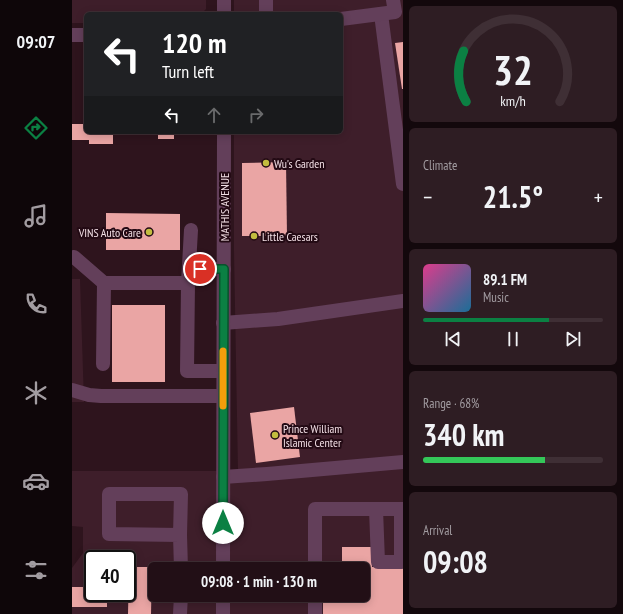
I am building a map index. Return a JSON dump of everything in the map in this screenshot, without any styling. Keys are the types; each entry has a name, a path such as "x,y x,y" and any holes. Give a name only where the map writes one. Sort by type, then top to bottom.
{"street":[{"path":"224,0 224,12"},
{"path":"266,0 266,12"},
{"path":"343,19 395,12 393,0"},
{"path":"381,14 403,184"},
{"path":"72,35 84,35"},
{"name":"MATHIS AVENUE","path":"223,562 224,134"},
{"path":"191,230 188,283 187,371 223,371"},
{"path":"73,255 104,283 188,283"},
{"path":"189,269 224,269"},
{"path":"103,364 104,283"},
{"path":"224,324 278,319 403,301"},
{"path":"72,390 89,396 223,396"},
{"path":"223,477 403,462"},
{"path":"180,535 109,534 109,494 182,494 180,535 181,562"},
{"path":"315,562 315,509 376,509 402,509 401,562 378,562 376,509"},
{"path":"180,614 181,602"},
{"path":"223,602 223,614"},
{"path":"315,602 315,614"}],"shaded area":[{"path":"72,0 206,0 206,9 203,12 84,12 84,23 72,23"},
{"path":"234,0 403,0 403,614 72,614 72,568 83,553 83,527 72,526 72,471 238,471 234,251 234,134 343,134 343,12 234,12"},
{"path":"72,279 80,279 84,402 72,402"}],"building":[{"path":"403,42 403,89 402,89 395,43"},
{"path":"72,124 84,124 84,134 113,134 113,144 89,144 89,140 72,140"},
{"path":"158,134 174,134 174,139 158,139"},
{"path":"286,162 287,236 242,236 242,163"},
{"path":"106,213 180,214 180,250 106,250"},
{"path":"112,305 165,305 165,382 112,382"},
{"name":"Prince William Islamic Center","path":"294,407 300,457 256,463 250,413"},
{"path":"342,547 372,547 372,567 403,567 403,614 323,614 323,602 370,602 370,562 342,562"},
{"path":"136,567 148,567 148,602 151,602 151,614 128,614 128,602 136,602"},
{"path":"72,587 84,587 84,602 107,602 107,607 72,607"}],"slow traffic":[{"path":"223,351 223,406"}],"place":[{"name":"Wu's Garden","path":"266,163"},
{"name":"VINS Auto Care","path":"149,232"},
{"name":"Little Caesars","path":"254,236"},
{"name":"Prince William Islamic Center","path":"275,435"}],"route":[{"path":"200,269 224,269 223,523"}]}
